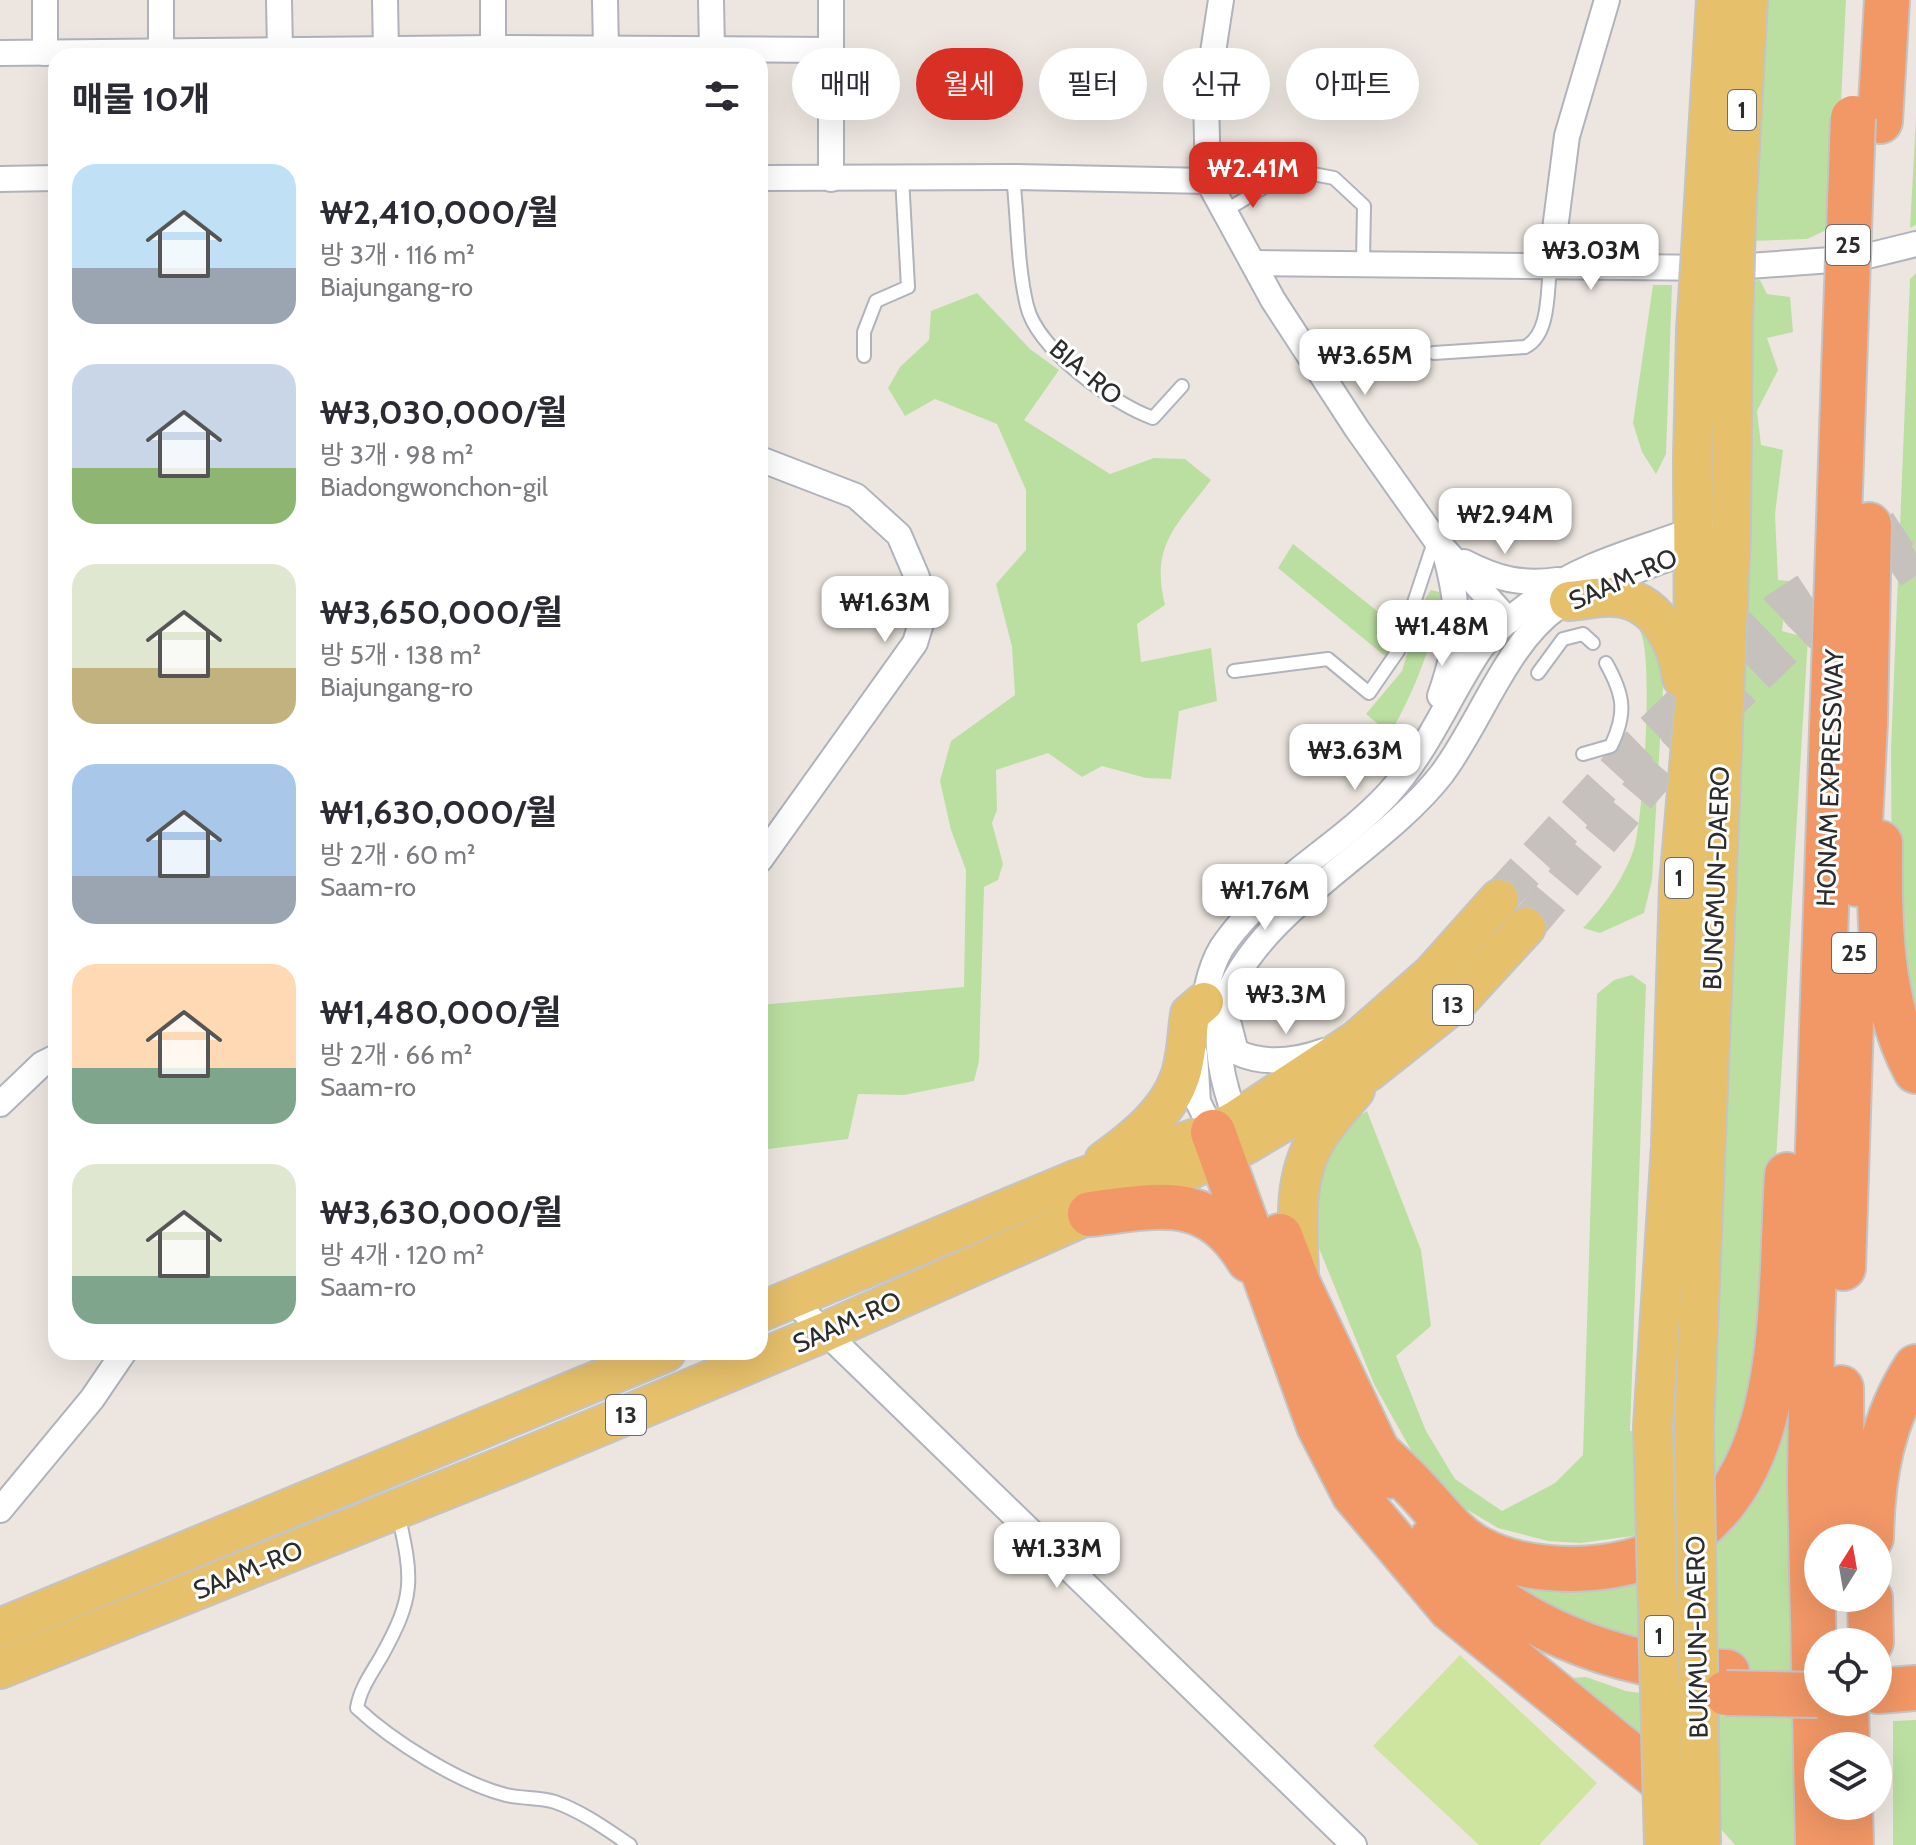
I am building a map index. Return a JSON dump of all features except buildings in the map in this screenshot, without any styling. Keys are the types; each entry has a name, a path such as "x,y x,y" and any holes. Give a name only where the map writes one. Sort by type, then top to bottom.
{"highway":[{"name":"HONAM EXPRESSWAY","path":"1818,1845 1811,1405 1817,1100 1829,835 1857,370 1866,120 1860,0"},
{"name":"HONAM EXPRESSWAY","path":"1866,120 1887,0"},
{"name":"HONAM EXPRESSWAY","path":"1842,1524 1841,1338 1851,1007 1865,722 1857,370"},
{"path":"1865,722 1881,795 1879,886 1884,960 1898,1039 1916,1071"},
{"path":"1375,1449 1416,1488 1451,1531 1481,1550 1545,1569 1608,1568 1670,1550 1715,1514 1743,1478 1763,1422 1774,1366 1807,890 1829,835"},
{"path":"1229,1138 1285,1291 1319,1426 1347,1481 1404,1557 1451,1609 1666,1784 1712,1845"},
{"path":"1082,1197 1169,1206 1201,1213 1235,1237 1285,1291 1375,1449 1402,1503 1442,1551 1491,1594 1545,1627 1595,1650 1697,1671 1726,1683 1804,1673"},
{"path":"1871,1524 1871,1492 1884,1433 1904,1385 1916,1367"},
{"path":"1404,1557 1514,1634 1600,1673 1635,1682 1726,1683 1804,1693"},
{"path":"1892,1665 1916,1663"},
{"path":"1892,1690 1916,1688"},
{"path":"1850,1820 1851,1845"},
{"path":"1873,1820 1873,1845"}],"main road":[{"name":"1","path":"1715,330 1719,218 1716,0"},
{"name":"1","path":"1719,218 1748,0"},
{"name":"BUNGMUN-DAERO","path":"1694,1428 1731,524 1715,330"},
{"name":"BUNGMUN-DAERO","path":"1653,1426 1671,1145 1679,885 1694,708 1692,540 1715,330"},
{"path":"1565,591 1616,597 1639,604 1658,618 1671,635 1679,656 1682,682 1694,708"},
{"name":"13","path":"1363,1056 1499,899"},
{"name":"13","path":"1363,1056 1460,999 1526,927"},
{"path":"1082,1197 1163,1107 1181,1075 1190,1014 1214,1004"},
{"path":"1285,1291 1302,1169 1363,1056"},
{"name":"SAAM-RO","path":"776,1307 1082,1197 1229,1138 1363,1056"},
{"name":"SAAM-RO","path":"768,1356 825,1332 1082,1197"},
{"name":"SAAM-RO","path":"0,1669 397,1510 758,1360"},
{"name":"SAAM-RO","path":"0,1628 626,1362"},
{"name":"BUKMUN-DAERO","path":"1653,1426 1664,1845"},
{"name":"BUKMUN-DAERO","path":"1694,1428 1701,1845"}],"street":[{"path":"0,53 45,53 45,0"},
{"path":"161,0 161,48"},
{"path":"279,0 280,48"},
{"path":"385,0 386,48"},
{"path":"493,0 494,48"},
{"path":"605,0 606,48"},
{"path":"711,0 712,48"},
{"path":"830,48 831,0"},
{"path":"1221,0 1206,98 1208,181 1273,300 1440,545 1509,621"},
{"path":"1550,268 1567,136 1607,0"},
{"path":"768,50 792,50"},
{"path":"831,120 831,179"},
{"path":"768,178 1013,177 1208,181"},
{"path":"0,179 48,178"},
{"path":"1255,263 1363,262 1550,268 1778,266 1859,258 1916,244"},
{"path":"768,462 856,496 899,535 917,577 925,610 915,643 768,849"},
{"name":"SAAM-RO","path":"1214,1004 1211,970 1225,942 1256,905 1317,858 1388,794 1420,751 1481,648 1509,621 1565,591 1731,524"},
{"path":"1440,545 1501,579 1565,591"},
{"path":"1420,751 1455,655 1456,596 1440,545"},
{"name":"SAAM-RO","path":"1229,1138 1198,1102 1194,1058 1214,1004 1267,935 1404,816 1442,774 1523,640 1565,591"},
{"path":"1214,1004 1236,1052 1249,1058 1286,1060 1363,1056"},
{"path":"0,1104 48,1061"},
{"path":"776,1307 825,1332 1354,1845"},
{"path":"0,1510 92,1399 119,1360"}],"lane":[{"path":"1225,211 1292,170 1346,180 1364,206 1363,262"},
{"path":"864,356 864,332 876,301 908,287 902,177"},
{"name":"BIA-RO","path":"1013,177 1027,308 1045,338 1071,366 1131,410 1153,418 1182,386"},
{"path":"1434,353 1525,347 1533,343 1542,325 1550,268"},
{"path":"1234,671 1328,659 1369,693 1398,651 1440,545"},
{"path":"1538,673 1563,639 1583,634 1593,643"},
{"path":"1583,754 1611,746 1623,721 1619,686 1606,663"},
{"path":"397,1510 410,1567 409,1592 404,1615 360,1693 357,1708 373,1724 463,1779 506,1795 553,1801 591,1818 630,1845"}],"green space":[{"path":"1760,0 1846,0 1835,226 1807,239 1749,241"},
{"path":"1916,118 1916,225 1910,228"},
{"path":"1916,273 1916,1025 1892,916 1891,749 1910,279"},
{"path":"1760,280 1767,294 1790,297 1793,332 1767,338 1778,370 1757,411 1761,445 1783,450 1775,514 1778,580 1789,581 1782,631 1808,638 1774,1193 1748,1428 1712,1485 1650,1528 1633,1536 1580,1543 1548,1541 1498,1528 1456,1503 1426,1477 1374,1384 1306,1216 1326,1138 1367,1111 1421,1250 1431,1326 1396,1356 1426,1431 1455,1479 1502,1511 1555,1483 1583,1455 1597,994 1614,980 1632,975 1646,985 1630,1431 1711,1432 1748,281"},
{"path":"1653,285 1672,285 1666,454 1656,474 1642,452 1633,423"},
{"path":"977,293 1030,349 1059,370 1024,420 1110,474 1154,458 1185,459 1211,480 1178,524 1164,551 1161,584 1165,605 1137,624 1141,662 1211,648 1217,701 1179,711 1171,779 1146,778 1102,766 1082,777 1048,753 996,770 997,810 992,823 1003,864 998,880 984,887 979,1061 974,1081 904,1095 858,1094 848,1139 768,1149 768,1004 964,987 966,870 951,830 940,781 951,741 1015,695 1012,647 996,584 1026,550 1026,490 997,424 935,399 905,416 888,388 900,367 929,340 931,311"},
{"path":"1293,544 1401,630 1386,657 1278,568"},
{"path":"1431,590 1443,593 1433,631 1415,683 1390,734 1366,714 1402,671 1422,604"},
{"path":"1650,622 1665,653 1652,880 1644,913 1600,933 1583,928 1621,878 1635,845 1638,827 1647,701 1644,646 1640,631"},
{"path":"1790,1402 1803,1845 1735,1845 1691,1795 1569,1678 1586,1677 1626,1691 1740,1708 1627,1640 1539,1606 1486,1561 1627,1573"},
{"path":"1460,1655 1597,1783 1539,1845 1479,1845 1373,1746"},
{"path":"1916,1720 1916,1845 1893,1845 1893,1721"}],"tunnel":[{"path":"1499,899 1637,748 1778,611 1916,520"},
{"path":"1526,927 1665,763 1805,627 1916,553"}]}
